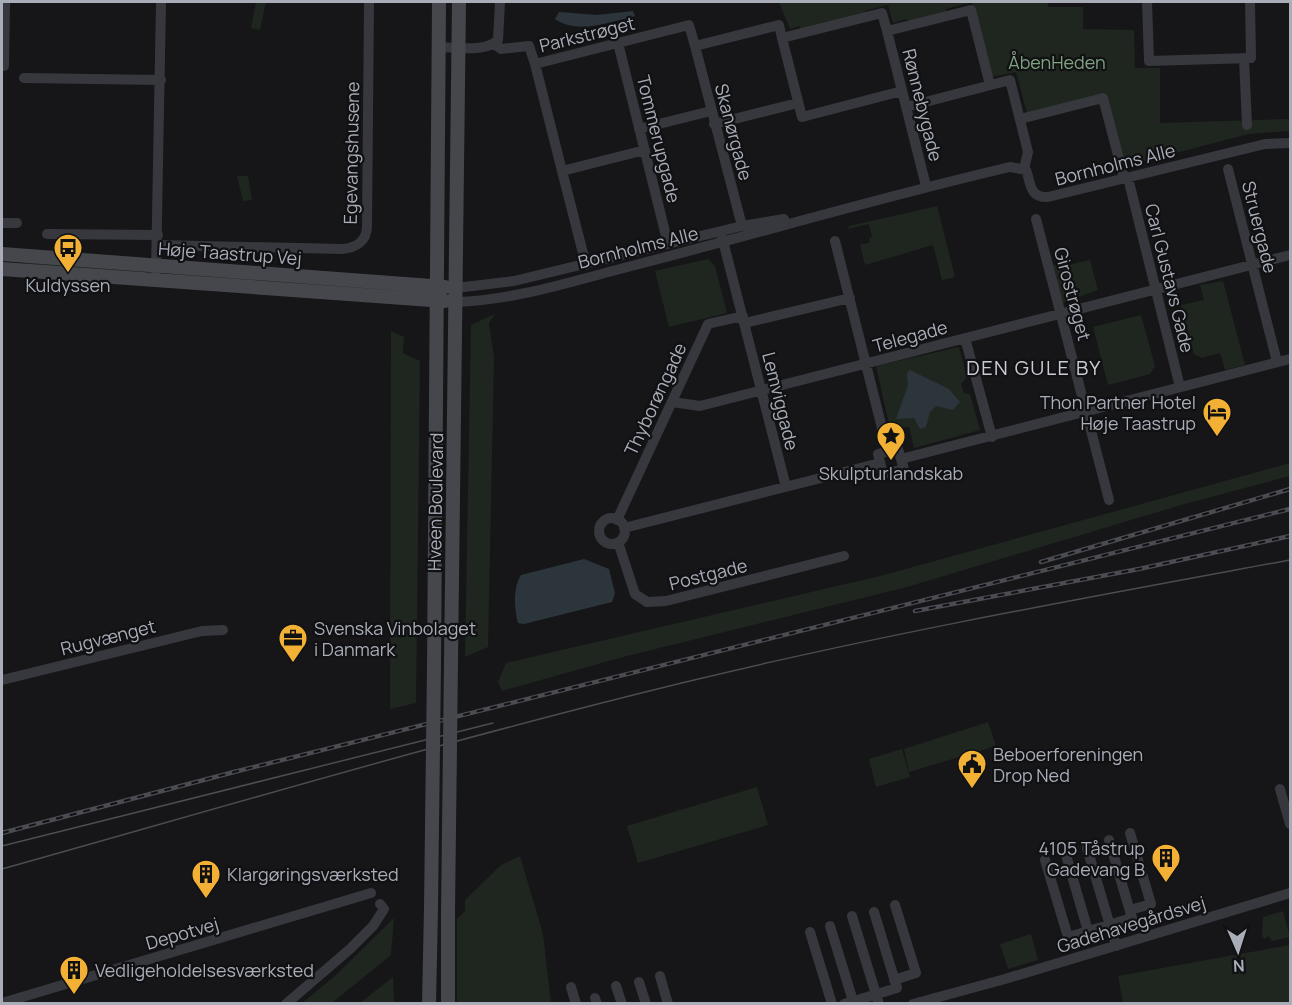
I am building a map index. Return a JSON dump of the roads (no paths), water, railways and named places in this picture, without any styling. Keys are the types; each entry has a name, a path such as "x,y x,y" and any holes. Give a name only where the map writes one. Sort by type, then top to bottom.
{"street":[{"path":"2,66 4,66 5,2"},
{"path":"156,272 161,2"},
{"name":"Egevangshusene","path":"46,234 347,249 362,241 367,226 369,2"},
{"name":"Hveen Boulevard","path":"429,1004 439,2"},
{"name":"Hveen Boulevard","path":"448,1004 459,2"},
{"path":"439,47 486,47 494,44 498,40 500,2"},
{"path":"1147,2 1149,61 1251,58 1250,2"},
{"path":"782,38 882,13 887,31 971,10 990,86"},
{"name":"Parkstrøget","path":"494,44 501,49 529,46 535,64 689,25 695,46"},
{"path":"695,46 779,25 802,117 902,91"},
{"name":"Rønnebygade","path":"887,31 926,186"},
{"name":"Tommerupgade","path":"618,43 669,244"},
{"name":"Skanørgade","path":"695,46 742,226"},
{"path":"1245,58 1247,125"},
{"path":"535,64 586,265"},
{"path":"24,78 161,80"},
{"path":"906,107 1010,80 1029,152 1023,169"},
{"path":"1020,119 1103,98 1126,178"},
{"path":"714,124 798,103"},
{"path":"639,129 711,111"},
{"name":"Bornholms Alle","path":"456,295 487,300 518,294 722,237 1010,167 1023,169 1028,173 1033,193 1042,197 1265,144 1290,143"},
{"path":"562,171 645,150"},
{"name":"Struergade","path":"1228,169 1277,362"},
{"name":"Carl Gustavs Gade","path":"1126,178 1180,387"},
{"name":"Bornholms Alle","path":"456,295 669,244 722,237 742,226 826,212"},
{"name":"Girostrøget","path":"1036,219 1109,500"},
{"path":"2,223 17,223"},
{"name":"Lemviggade","path":"722,237 786,487"},
{"path":"835,240 888,452"},
{"name":"Høje Taastrup Vej","path":"2,254 436,301 456,295"},
{"name":"Telegade","path":"672,402 700,406 1290,255"},
{"name":"Høje Taastrup Vej","path":"2,269 156,272 436,286 456,295"},
{"path":"744,320 850,298"},
{"name":"Thyborøngade","path":"621,524 672,402 708,324 744,320"},
{"path":"965,338 992,437"},
{"path":"901,459 1290,358"},
{"path":"898,449 901,459 903,469 883,474 878,454 898,449"},
{"path":"621,524 623,536 618,542 607,543 599,532 604,521 621,524 786,487 880,463"},
{"name":"Postgade","path":"618,542 635,594 646,602 666,601 844,556"},
{"name":"Rugvænget","path":"2,680 202,631 223,630"},
{"path":"1280,789 1290,824"},
{"path":"1130,834 1151,904 1130,910"},
{"path":"1045,860 1068,937 1110,925 1132,918 1109,840"},
{"path":"1087,848 1116,946"},
{"path":"1066,855 1089,931"},
{"name":"Depotvej","path":"2,1003 371,893"},
{"name":"Gadehavegårdsvej","path":"913,1004 1290,893"},
{"path":"286,1004 373,926 384,909 380,904"},
{"path":"894,980 915,973 895,905"},
{"path":"830,926 848,1002 877,999 897,988 874,912"},
{"path":"852,916 877,999"},
{"path":"810,932 832,1004"},
{"path":"660,976 668,1004"},
{"path":"639,982 646,1004"},
{"name":"Gadehavegårdsvej","path":"936,1004 982,985"},
{"path":"616,986 622,1004"},
{"path":"571,987 576,1004"}],"tram line":[{"path":"2,869 431,748 690,681 914,631 1290,560"},
{"path":"2,846 493,723"}],"railway":[{"path":"1041,562 1290,489"},
{"path":"2,833 234,772 1290,509"},
{"path":"915,611 1139,569 1290,536"}],"place":[{"name":"Kuldyssen","path":"68,274"},
{"name":"Thon Partner Hotel Høje Taastrup","path":"1217,438"},
{"name":"Skulpturlandskab","path":"891,462"},
{"name":"Svenska Vinbolaget i Danmark","path":"293,664"},
{"name":"Beboerforeningen Drop Ned","path":"972,790"},
{"name":"4105 Tåstrup Gadevang B","path":"1166,884"},
{"name":"Klargøringsværksted","path":"206,900"},
{"name":"Vedligeholdelsesværksted","path":"74,996"}],"district":[{"name":"DEN GULE BY","path":"1034,367"}],"park label":[{"name":"ÅbenHeden","path":"1057,62"}]}
